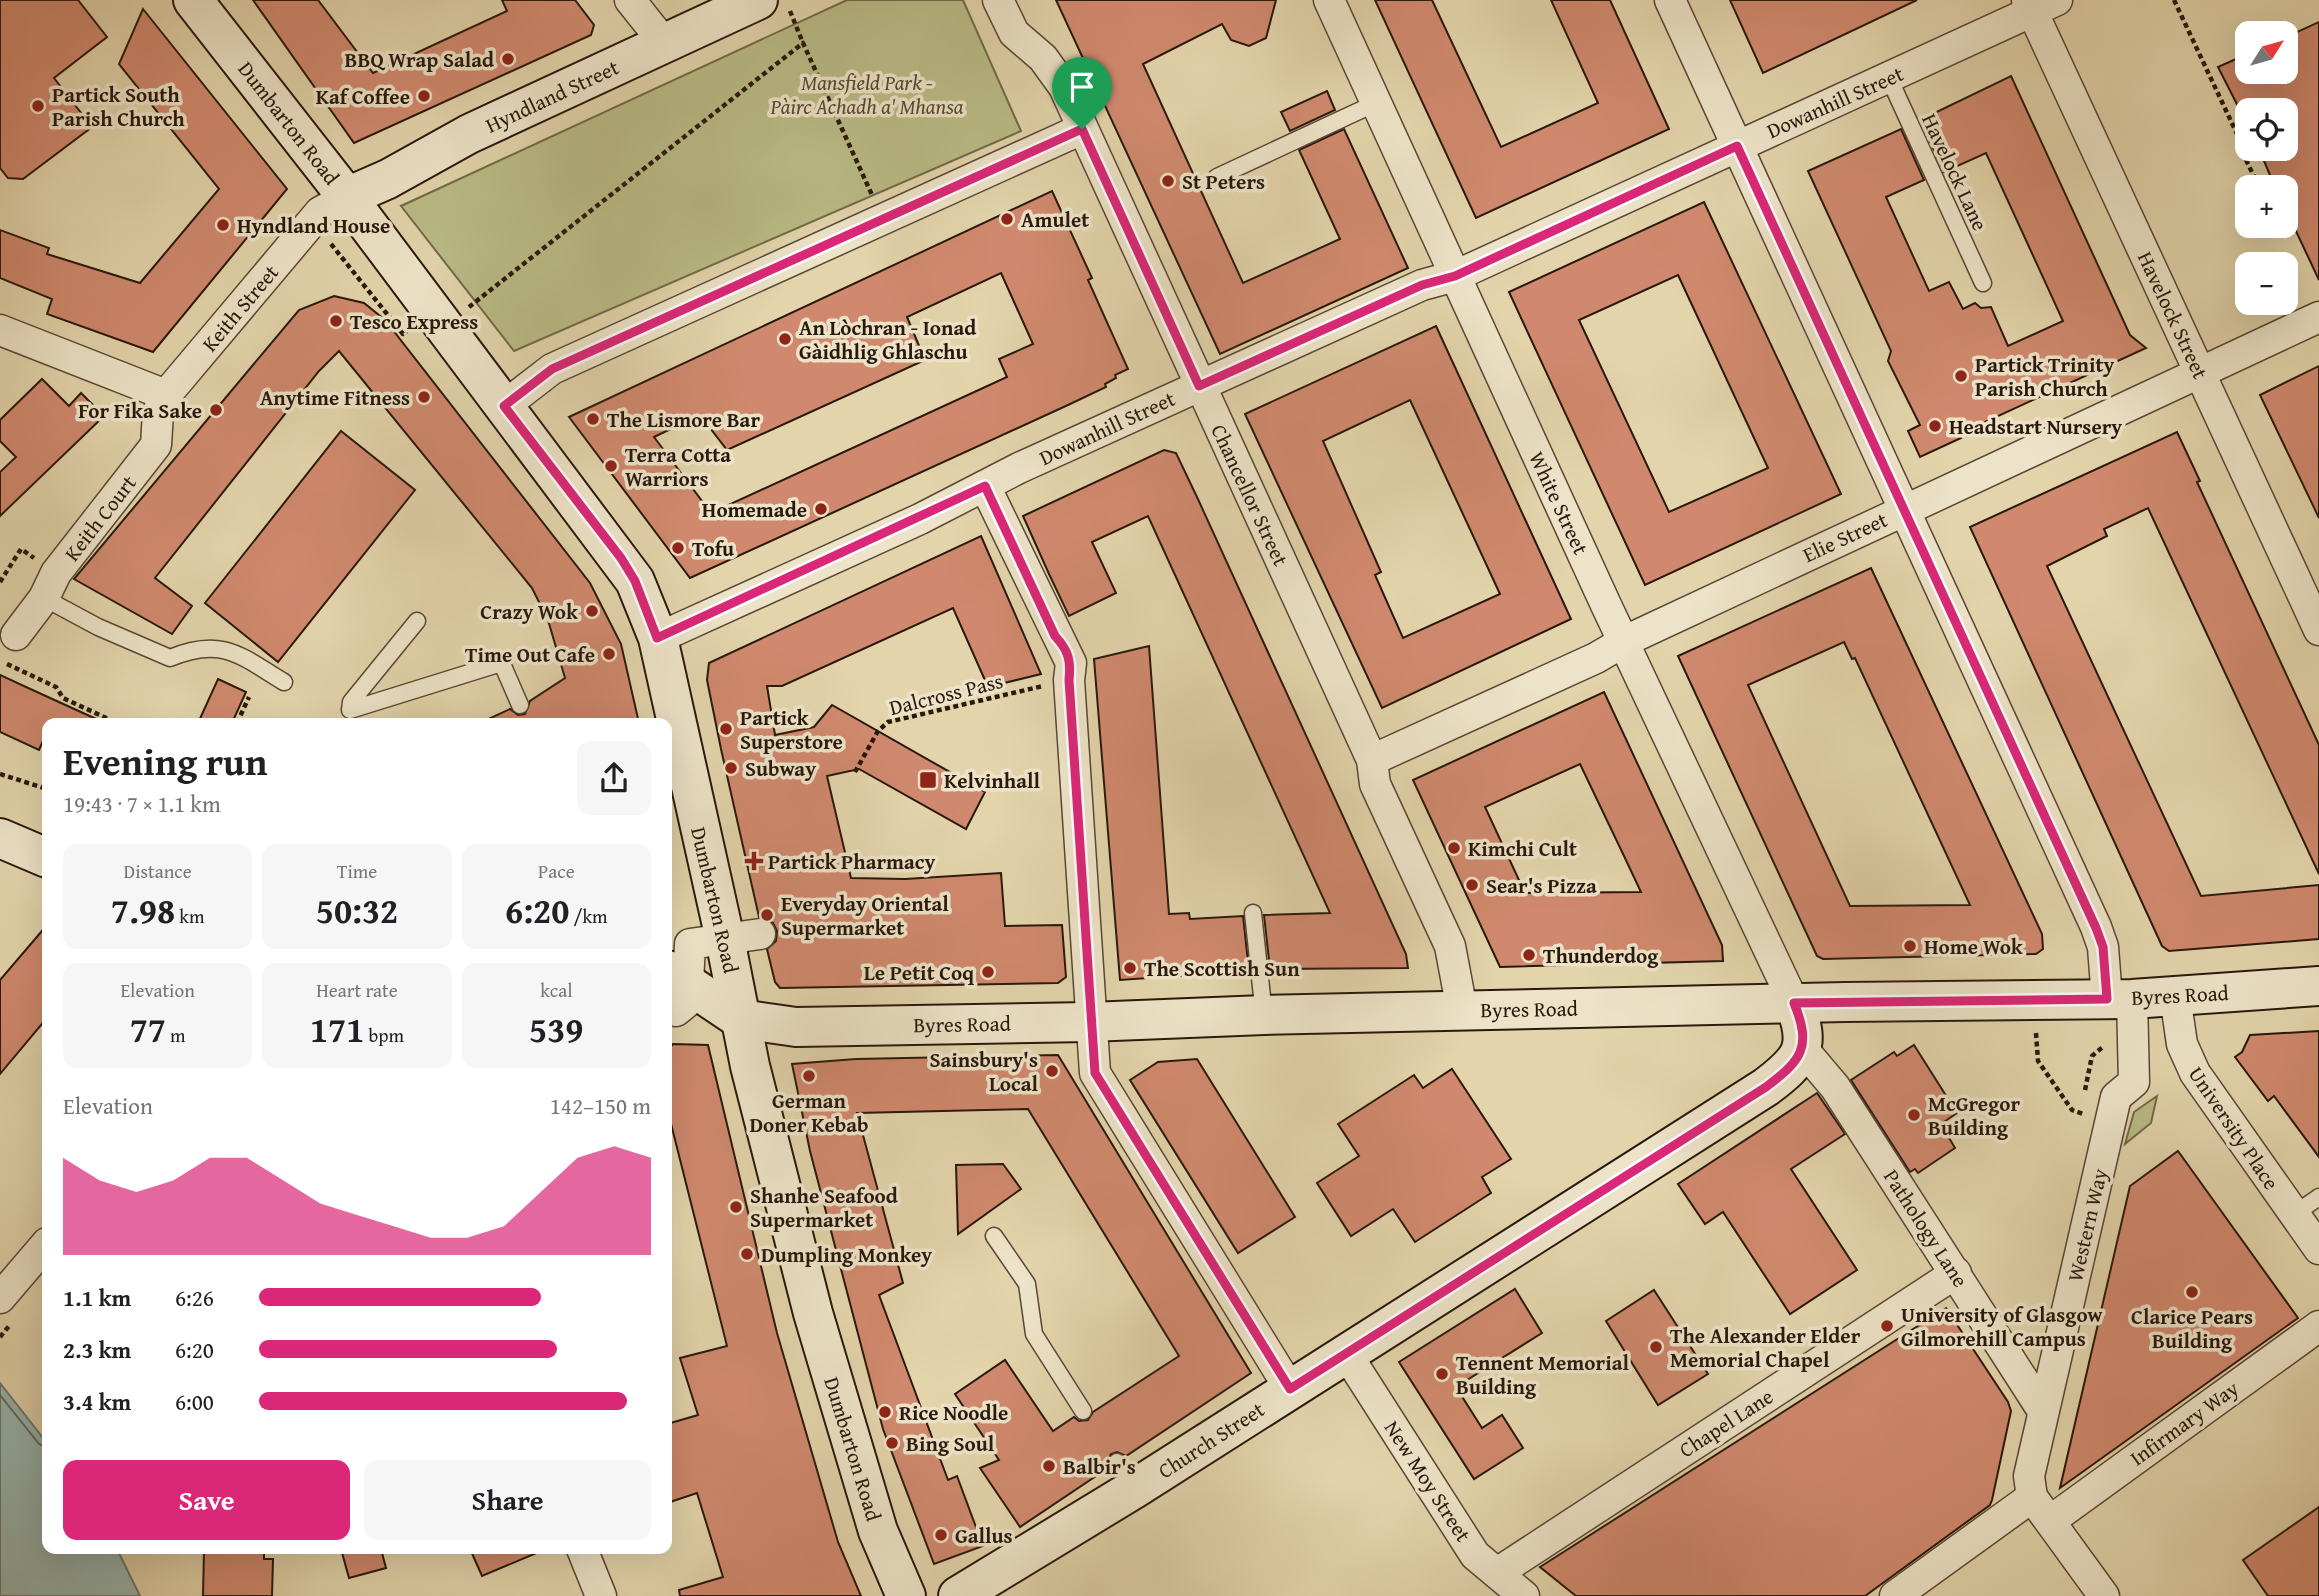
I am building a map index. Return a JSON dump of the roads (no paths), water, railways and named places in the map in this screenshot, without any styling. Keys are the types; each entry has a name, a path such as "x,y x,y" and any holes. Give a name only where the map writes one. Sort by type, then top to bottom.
{"street":[{"name":"Dumbarton Road","path":"193,0 347,197 621,558 635,581 657,638 669,718"},
{"path":"630,0 665,44"},
{"name":"Hyndland Street","path":"347,197 388,179 469,134 758,0"},
{"name":"Chancellor Street","path":"998,0 1014,33 1055,72 1372,760 1375,784 1450,946 1462,1010"},
{"name":"White Street","path":"1329,0 1794,1003"},
{"name":"Western Way","path":"1670,0 2096,928 2133,1044 2134,1082 2116,1097 2029,1476 2032,1497"},
{"name":"Dowanhill Street","path":"657,638 1199,386 1422,285 1455,276 1889,78 2039,4"},
{"name":"Havelock Street","path":"2039,4 2200,372 2319,630"},
{"path":"504,406 552,369 1082,129"},
{"name":"Keith Street","path":"166,395 320,212 347,197"},
{"name":"Elie Street","path":"1372,760 1596,658 1625,641 2319,317"},
{"path":"0,330 166,395"},
{"name":"Keith Court","path":"16,635 44,598 56,573 156,445 158,412 166,395"},
{"path":"985,486 1055,636 1066,648 1071,663 1069,680 1089,1022 1095,1073 1290,1389"},
{"name":"Dumbarton Road","path":"672,742 678,784 742,936 740,1019 813,1313 878,1531 906,1596"},
{"path":"0,838 42,856"},
{"path":"740,1019 677,988 690,944 742,936"},
{"name":"Byres Road","path":"740,1019 796,1027 1089,1022 1462,1010 2120,999 2319,986"},
{"name":"University Place","path":"2175,996 2182,1044 2195,1073 2316,1246"},
{"path":"1794,1003 1803,1026 1802,1048"},
{"name":"Pathology Lane","path":"1802,1048 1835,1087 2043,1411"},
{"name":"Church Street","path":"958,1596 1126,1476 1290,1389 1766,1087 1787,1072 1802,1048"},
{"path":"0,1298 42,1249"},
{"name":"Chapel Lane","path":"1497,1573 1956,1273"},
{"name":"Infirmary Way","path":"2050,1521 2319,1326"},
{"name":"New Moy Street","path":"1346,1353 1475,1555 1524,1596"},
{"path":"1895,1596 2032,1497 2104,1596"},
{"path":"584,1554 601,1596"}],"lane":[{"name":"Havelock Lane","path":"1889,78 1983,283"},
{"path":"1217,177 1376,103"},
{"path":"44,598 98,627 170,658 207,647 236,653 284,682"},
{"path":"417,621 351,702 349,710 498,664 503,666 520,705"},
{"path":"1252,913 1265,1015"},
{"path":"2293,1214 2319,1197"},
{"path":"995,1236 1027,1284 1034,1334 1083,1411"}],"water":[{"path":"0,1383 42,1437 42,1554 119,1554 140,1596 0,1596"}],"place":[{"name":"BBQ Wrap Salad","path":"508,59"},
{"name":"Kaf Coffee","path":"424,96"},
{"name":"Partick South Parish Church","path":"38,106"},
{"name":"St Peters","path":"1168,181"},
{"name":"Amulet","path":"1007,219"},
{"name":"Hyndland House","path":"223,225"},
{"name":"Tesco Express","path":"336,321"},
{"name":"An Lòchran - Ionad Gàidhlig Ghlaschu","path":"785,339"},
{"name":"Partick Trinity Parish Church","path":"1961,376"},
{"name":"Anytime Fitness","path":"424,397"},
{"name":"For Fika Sake","path":"216,410"},
{"name":"The Lismore Bar","path":"593,419"},
{"name":"Headstart Nursery","path":"1935,426"},
{"name":"Terra Cotta Warriors","path":"611,466"},
{"name":"Homemade","path":"821,509"},
{"name":"Tofu","path":"678,548"},
{"name":"Crazy Wok","path":"592,611"},
{"name":"Time Out Cafe","path":"609,654"},
{"name":"Partick Superstore","path":"726,729"},
{"name":"Subway","path":"731,768"},
{"name":"Kelvinhall","path":"928,780"},
{"name":"Kimchi Cult","path":"1454,848"},
{"name":"Partick Pharmacy","path":"754,861"},
{"name":"Sear's Pizza","path":"1472,885"},
{"name":"Everyday Oriental Supermarket","path":"767,915"},
{"name":"Home Wok","path":"1910,946"},
{"name":"Thunderdog","path":"1529,955"},
{"name":"The Scottish Sun","path":"1130,968"},
{"name":"Le Petit Coq","path":"988,972"},
{"name":"Sainsbury's Local","path":"1052,1071"},
{"name":"German Doner Kebab","path":"809,1076"},
{"name":"McGregor Building","path":"1914,1115"},
{"name":"Shanhe Seafood Supermarket","path":"736,1207"},
{"name":"Dumpling Monkey","path":"747,1254"},
{"name":"Clarice Pears Building","path":"2192,1292"},
{"name":"University of Glasgow Gilmorehill Campus","path":"1887,1326"},
{"name":"The Alexander Elder Memorial Chapel","path":"1656,1347"},
{"name":"Tennent Memorial Building","path":"1442,1374"},
{"name":"Rice Noodle","path":"885,1412"},
{"name":"Bing Soul","path":"892,1443"},
{"name":"Balbir's","path":"1049,1466"},
{"name":"Gallus","path":"941,1535"}],"park label":[{"name":"Mansfield Park - Pàirc Achadh a' Mhansa","path":"867,94"}]}
